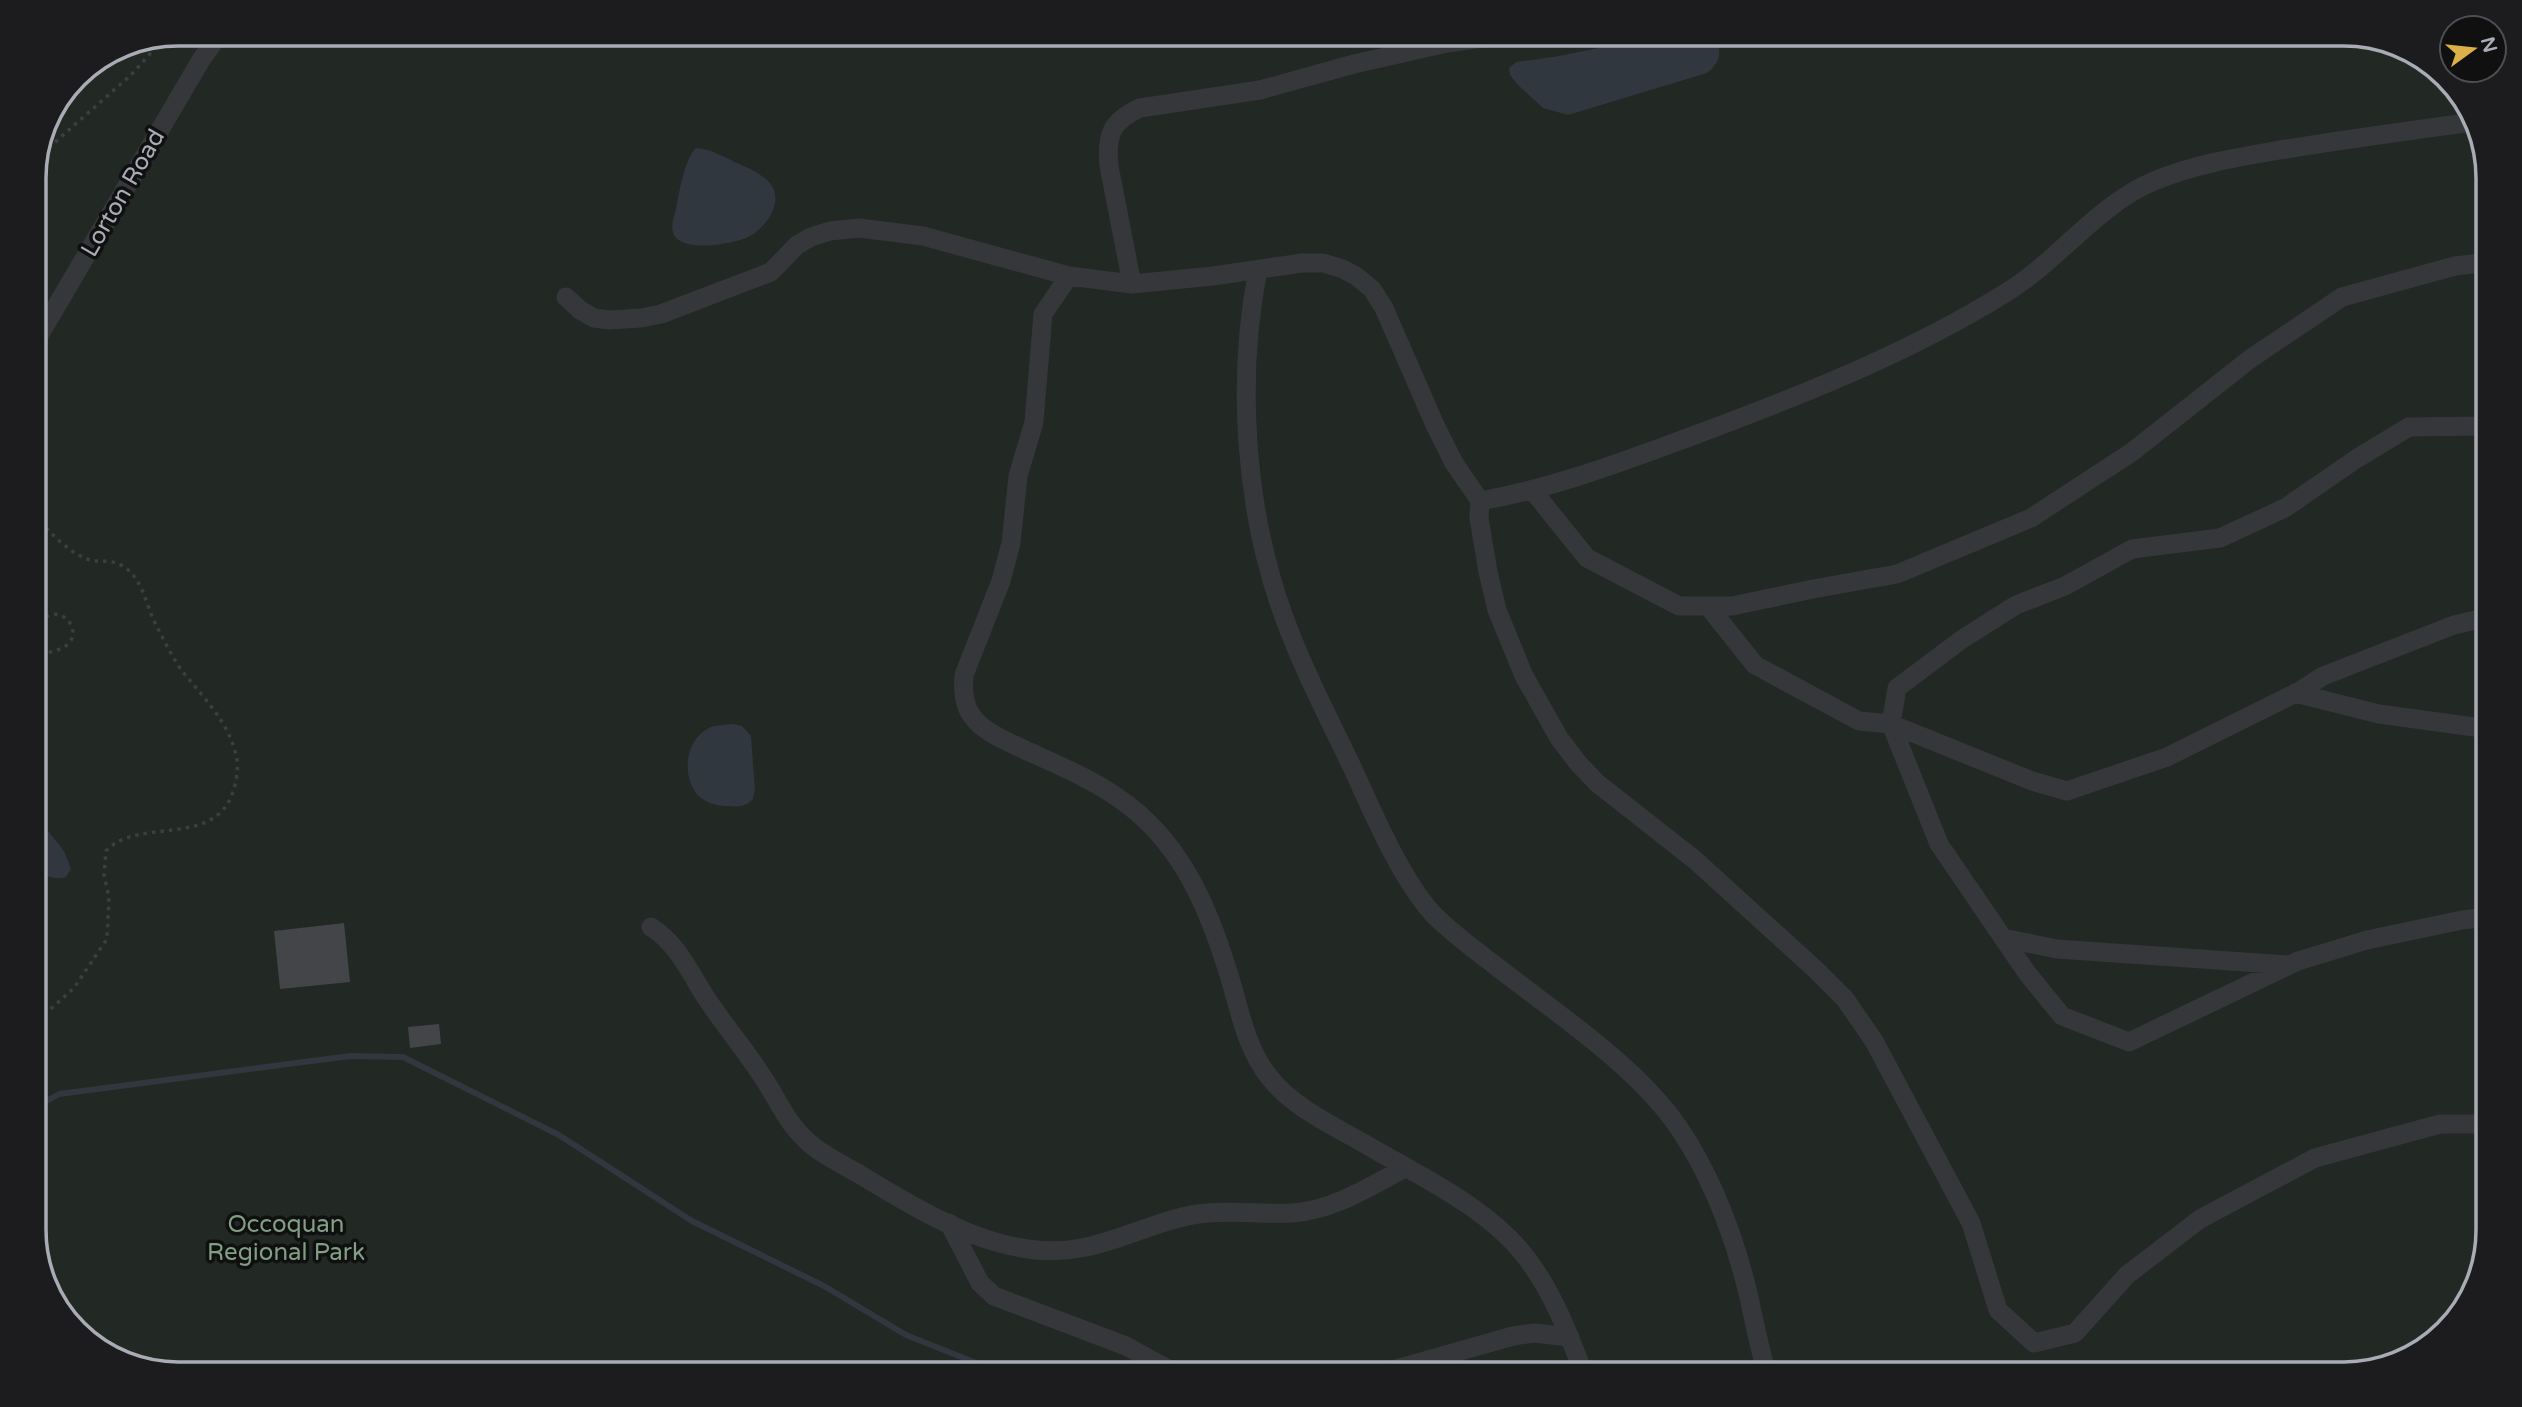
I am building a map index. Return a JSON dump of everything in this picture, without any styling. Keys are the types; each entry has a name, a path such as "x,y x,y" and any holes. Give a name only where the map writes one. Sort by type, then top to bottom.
{"street":[{"name":"Lorton Road","path":"46,324 211,46"},
{"path":"1132,284 1107,146 1116,124 1126,115 1140,108 1261,90 1354,64 1434,46"},
{"path":"1480,500 1533,491 1571,480 1724,424 1893,354 2010,290 2120,201 2150,183 2182,170 2305,146 2465,123"},
{"path":"566,297 580,310 609,320 661,314 771,272 797,245 811,237 830,231 859,228 923,236 1069,276 1132,284 1302,263 1323,263 1350,272 1372,289 1390,319 1435,425 1454,463 1480,500 1479,518 1497,610 1524,676 1559,738 1597,783 1695,860 1816,970 1852,1008 1874,1041 1971,1223 1998,1310 2034,1343 2075,1333 2127,1275 2200,1219 2315,1158 2440,1124 2476,1124"},
{"path":"1533,491 1587,558 1679,607 1732,606 1897,574 2031,518 2132,452 2250,359 2342,297 2455,266 2476,263"},
{"path":"1258,270 1248,336 1250,462 1259,526 1270,575 1284,619 1307,671 1406,877 1433,914 1458,937 1599,1047 1645,1088 1688,1141 1716,1195 1733,1241 1764,1362"},
{"path":"1069,276 1043,314 1034,422 1018,476 1011,542 1001,581 964,675 965,702 970,714 994,734 1093,782 1143,816 1184,866 1198,894 1226,964 1248,1041 1270,1077 1304,1108 1471,1208 1511,1240 1541,1279 1579,1362"},
{"path":"2476,426 2409,427 2356,459 2286,508 2220,538 2132,549 2065,586 2016,605 1961,640 1897,688 1891,724 1939,844 2027,974 2062,1016 2129,1042 2290,965 2367,940 2476,918"},
{"path":"1708,606 1755,665 1859,721 1891,724 2032,781 2067,791 2167,757 2295,693 2323,676 2454,625 2476,620"},
{"path":"2295,693 2379,714 2476,727"},
{"path":"651,927 666,936 678,952 705,996 764,1079 787,1118 806,1141 904,1201 985,1238 1017,1247 1051,1252 1114,1240 1170,1219 1201,1213 1270,1214 1309,1210 1348,1198 1405,1168"},
{"path":"2003,938 2057,949 2290,965"},
{"path":"949,1223 980,1283 994,1296 1126,1346 1155,1362"},
{"path":"1421,1362 1513,1336 1534,1333 1570,1337"}],"path":[{"path":"49,148 131,75 156,47"},
{"path":"46,527 69,548 89,560 112,560 128,570 143,590 154,621 180,668 211,704 228,733 237,757 237,779 227,805 211,820 161,833 121,839 106,851 104,875 109,897 107,939 74,988 46,1013"},
{"path":"46,618 54,614 63,615 68,620 73,635 66,646 46,654"}],"green space":[{"name":"Occoquan Regional Park","path":"2345,46 2379,50 2411,63 2432,78 2454,104 2470,135 2476,168 2476,1230 2472,1264 2459,1296 2438,1323 2411,1344 2379,1357 2345,1362 177,1362 143,1357 111,1344 84,1323 68,1303 52,1272 46,1239 46,168 52,135 59,119 84,84 111,63 151,48"}],"shaded area":[{"path":"1604,46 1718,46 1719,50 1718,60 1707,73 1568,115 1543,108 1510,75 1509,68 1516,62"},
{"path":"696,148 715,153 749,169 772,186 775,200 771,215 750,236 733,242 698,245 679,241 674,235 672,228 683,176"},
{"path":"713,726 742,726 751,736 755,790 753,799 744,805 717,805 704,800 694,791 688,760 695,740 702,733"},
{"path":"46,828 64,851 71,869 66,877 48,876"}],"building":[{"path":"344,923 350,982 280,989 274,931"},
{"path":"439,1024 441,1044 410,1048 408,1027"}],"waterway":[{"path":"46,1101 59,1094 350,1056 403,1057 559,1135 692,1221 824,1286 906,1335 974,1362"}]}
